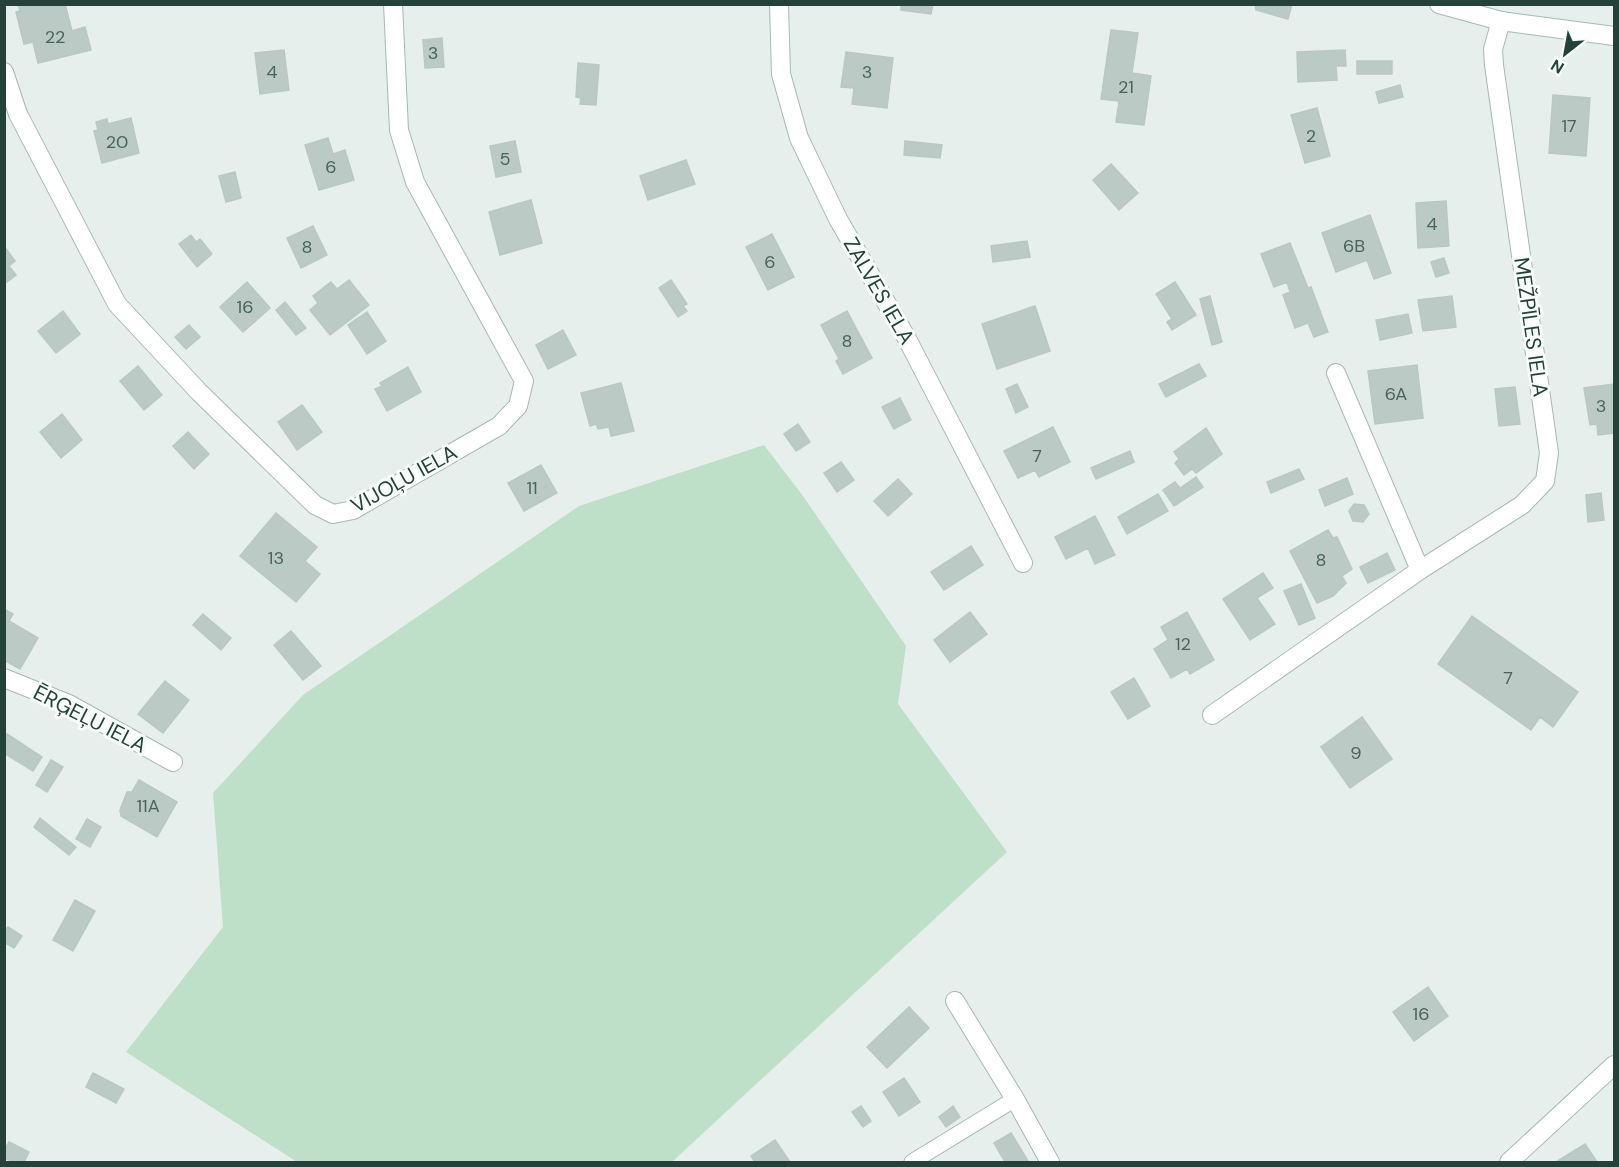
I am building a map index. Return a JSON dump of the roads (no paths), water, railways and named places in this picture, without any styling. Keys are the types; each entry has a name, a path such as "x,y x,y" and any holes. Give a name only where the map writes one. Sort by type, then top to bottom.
{"street":[{"name":"VIJOĻU IELA","path":"4,72 11,117 117,304 199,392 315,505 333,514 353,510 499,426 518,406 524,381 415,182 399,130 393,4"},
{"name":"ZALVES IELA","path":"779,4 781,74 799,138 838,219 905,335 1023,563"},
{"path":"1439,4 1501,21 1614,36"},
{"name":"MEŽPĪLES IELA","path":"1212,715 1420,570 1522,505 1545,481 1549,453 1494,66 1493,49 1501,21"},
{"path":"1336,373 1420,570"},
{"name":"ĒRĢEĻU IELA","path":"4,678 69,704 173,762"},
{"path":"955,1001 1015,1099 1050,1162"},
{"path":"1509,1162 1614,1065"}],"lane":[{"path":"912,1162 1015,1099"}]}
